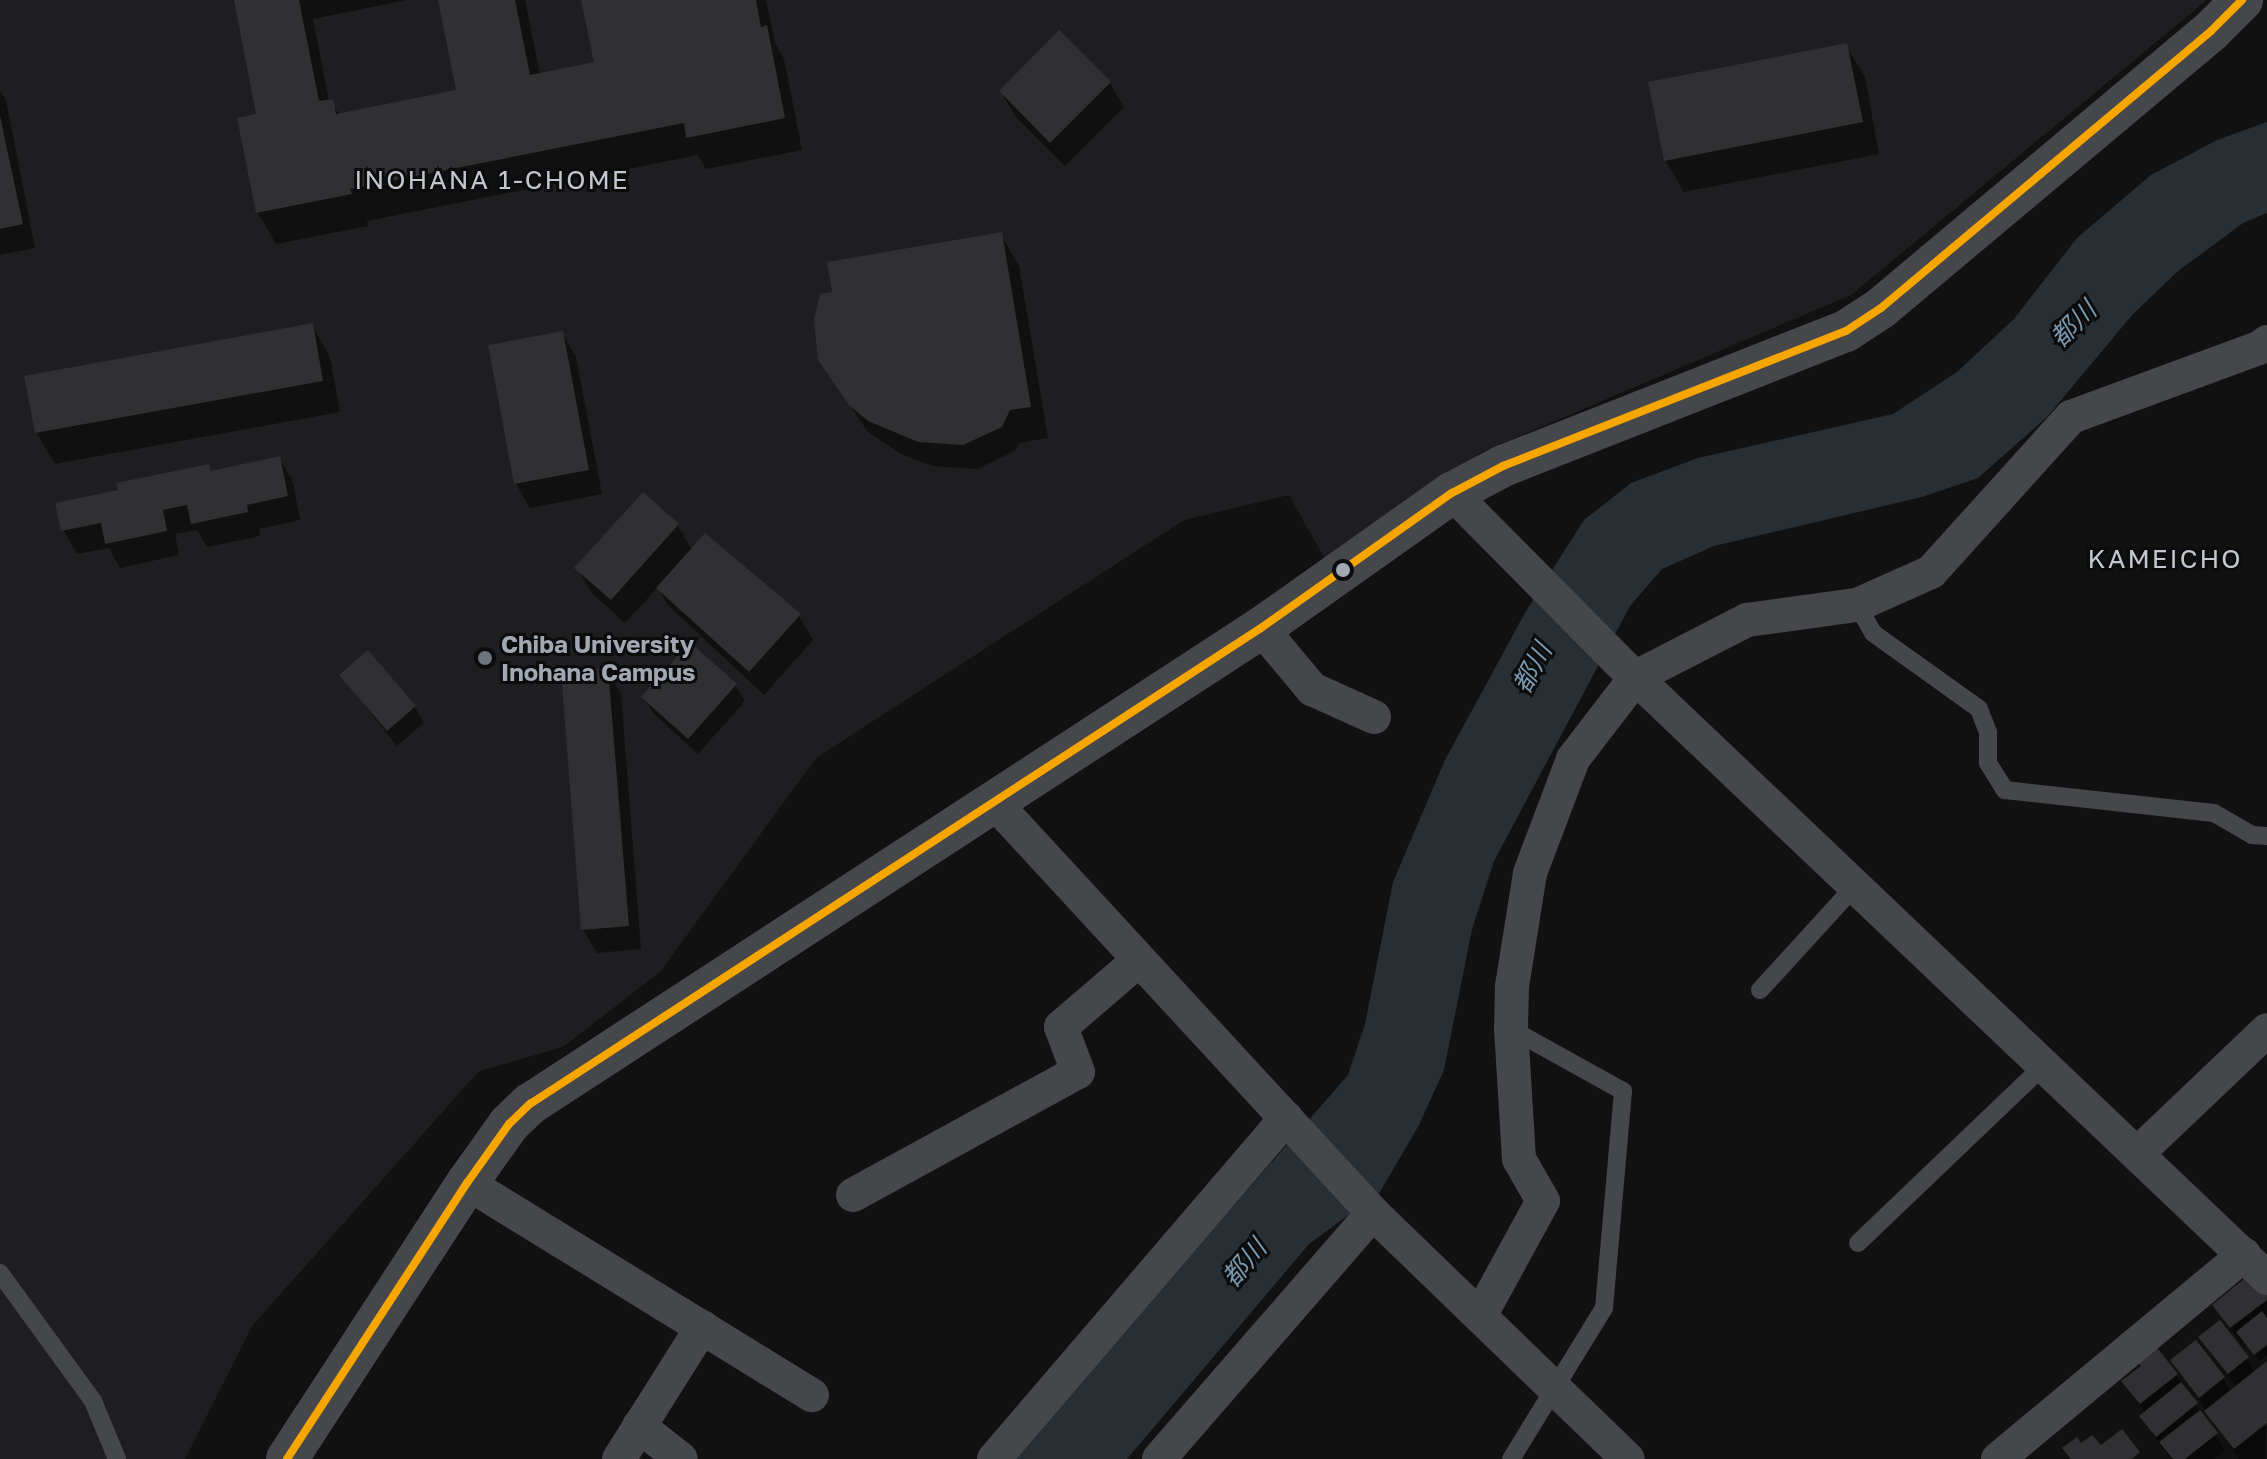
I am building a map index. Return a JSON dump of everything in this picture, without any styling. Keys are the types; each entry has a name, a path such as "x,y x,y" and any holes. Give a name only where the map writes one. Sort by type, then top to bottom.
{"street":[{"path":"287,1459 467,1183 509,1124 564,1079 1261,628 1452,493 1503,466 1846,331 1881,308 2211,31 2242,0"},
{"path":"1480,1316 1543,1201 1519,1159 1511,1029 1512,986 1530,873 1573,759 1626,669 1747,620 1857,605 1931,572 2071,417 2259,348 2267,342"},
{"path":"1452,493 1626,669 2042,1067 2256,1266 1998,1459"},
{"path":"1261,628 1312,689 1374,717"},
{"path":"993,801 1373,1213 1628,1459"},
{"path":"853,1195 1078,1072 1061,1027 1139,960"},
{"path":"2138,1153 2267,1030"},
{"path":"994,1459 1286,1118"},
{"path":"467,1183 812,1395"},
{"path":"1159,1459 1373,1213"},
{"path":"619,1459 702,1327"},
{"path":"639,1426 681,1459"}],"lane":[{"path":"1857,605 1873,633 1979,709 1988,732 1988,763 2005,790 2214,813 2252,835 2267,836"},
{"path":"1760,990 1854,887"},
{"path":"1511,1029 1623,1091 1604,1308 1511,1459"},
{"path":"1858,1243 2042,1067"},
{"path":"0,1273 22,1299 93,1401 117,1459"}],"shaded area":[{"name":"Chiba University Inohana Campus","path":"0,0 2207,0 1851,295 1482,452 1325,559 1289,495 1184,520 816,758 660,972 563,1047 479,1071 252,1326 185,1459 0,1459"}],"water":[{"name":"都川","path":"2267,122 2267,213 2243,223 2177,272 2133,314 2047,417 1978,478 1922,497 1714,546 1662,569 1630,606 1494,861 1472,929 1444,1070 1419,1125 1380,1192 1309,1244 1127,1459 1012,1459 1348,1075 1365,1024 1393,882 1445,760 1526,611 1584,520 1631,483 1698,458 1893,414 1957,372 2014,319 2077,238 2151,175 2217,140"}],"building":[{"path":"234,0 299,0 319,101 333,99 336,114 456,90 438,0 515,0 530,75 594,62 581,0 756,0 761,27 767,25 785,118 686,138 684,123 350,189 352,194 256,213 237,118 256,114"},
{"path":"1059,30 1111,82 1050,143 999,91"},
{"path":"1847,43 1863,122 1664,161 1648,82"},
{"path":"0,116 23,224 0,229"},
{"path":"1002,232 1031,407 1010,410 1002,427 963,445 918,442 868,421 849,405 818,360 814,319 820,294 832,292 827,262"},
{"path":"313,323 323,381 35,433 24,376"},
{"path":"563,331 589,470 514,484 488,345"},
{"path":"280,456 288,496 247,505 248,512 191,524 187,505 163,510 167,531 105,544 101,523 61,531 55,503 118,490 116,483 209,464 211,471"},
{"path":"643,492 679,524 611,600 574,568"},
{"path":"705,533 801,614 749,672 656,588"},
{"path":"690,642 737,684 688,739 641,697"},
{"path":"368,650 416,706 387,731 339,675"},
{"path":"608,668 629,926 581,930 561,672"},
{"path":"2250,1274 2267,1294 2267,1300 2230,1328 2212,1305"},
{"path":"2262,1311 2267,1318 2267,1345 2254,1355 2236,1332"},
{"path":"2220,1320 2249,1357 2228,1374 2198,1337"},
{"path":"2196,1340 2225,1377 2199,1398 2170,1360"},
{"path":"2154,1344 2178,1374 2140,1404 2121,1381 2141,1366 2135,1358"},
{"path":"2267,1361 2267,1423 2234,1449 2204,1411"},
{"path":"2181,1382 2198,1403 2156,1437 2139,1416"},
{"path":"2200,1410 2218,1433 2185,1459 2173,1459 2159,1442"},
{"path":"2122,1429 2140,1452 2131,1459 2071,1459 2062,1448 2077,1437 2081,1443 2092,1435 2101,1445"}],"transit line":[{"path":"287,1459 467,1183 509,1124 530,1104 1261,628 1452,493 1503,466 1846,331 1881,308 2211,31 2242,0"}],"place":[{"name":"Chiba University Inohana Campus","path":"485,658"}],"district":[{"name":"INOHANA 1-CHOME","path":"492,180"},
{"name":"KAMEICHO","path":"2165,559"}]}
